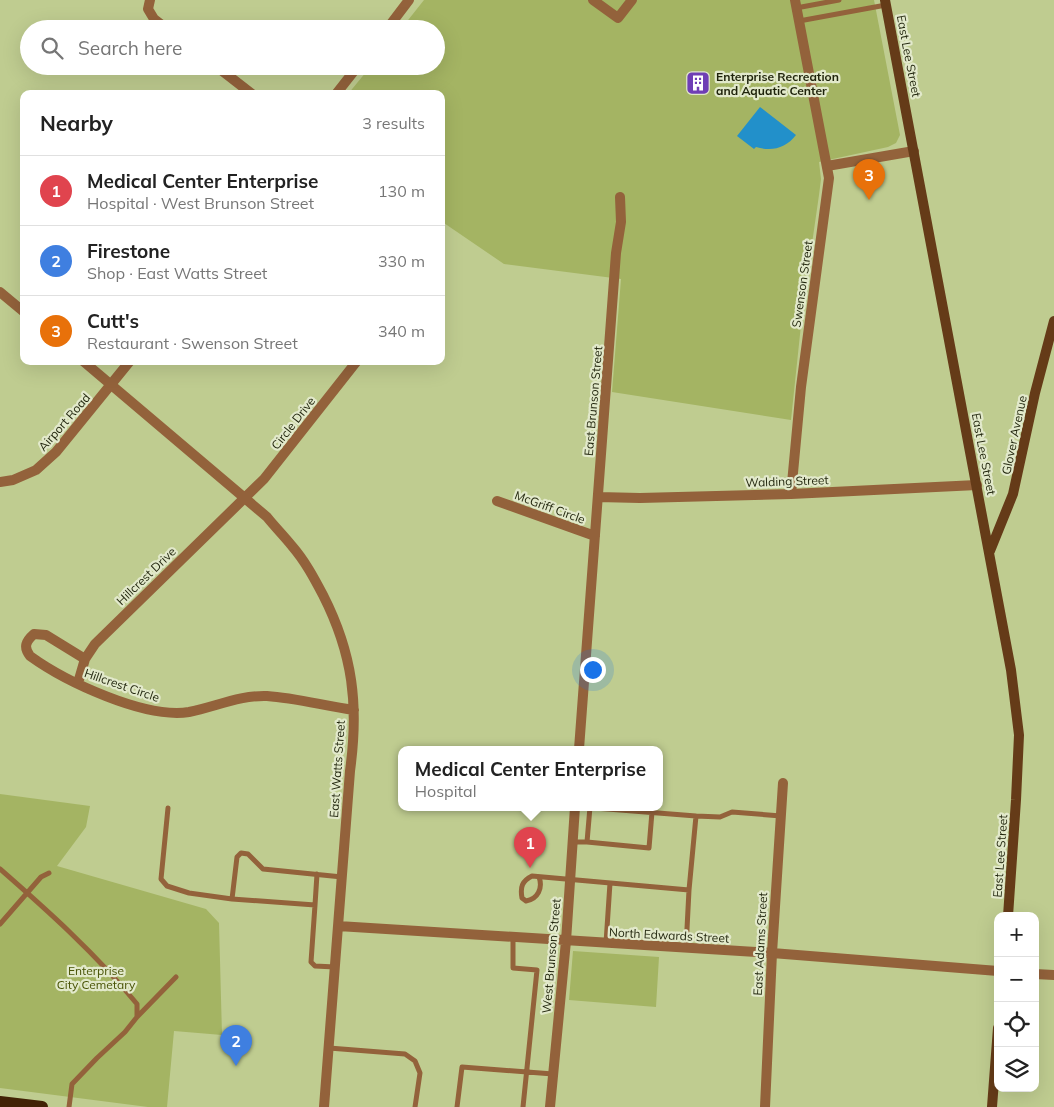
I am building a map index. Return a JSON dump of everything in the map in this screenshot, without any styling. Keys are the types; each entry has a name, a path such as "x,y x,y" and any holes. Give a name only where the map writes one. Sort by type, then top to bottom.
{"main road":[{"name":"East Lee Street","path":"886,3 1011,670 1019,735 1008,912"},
{"name":"Glover Avenue","path":"990,552 1013,494 1035,393 1054,321"},
{"path":"992,1107 997,1047"},
{"path":"0,1102 42,1107"}],"street":[{"path":"150,0 148,8 155,20"},
{"path":"394,20 409,0"},
{"path":"593,0 618,18 632,0"},
{"name":"Swenson Street","path":"791,494 801,387 829,178 796,4"},
{"path":"228,75 247,90"},
{"path":"339,90 351,75"},
{"path":"827,166 914,151"},
{"name":"East Brunson Street","path":"579,746 616,252 621,222 620,197"},
{"path":"0,292 20,309"},
{"name":"East Watts Street","path":"88,365 246,497 267,517 293,546 308,568 342,638 349,663 354,710 354,744 324,1107"},
{"name":"Airport Road","path":"2,482 36,470 56,452 127,365"},
{"name":"Circle Drive","path":"246,497 264,479 354,365"},
{"name":"Walding Street","path":"598,497 640,498 791,494 977,485"},
{"name":"Hillcrest Drive","path":"78,683 85,658 109,629 246,497"},
{"name":"McGriff Circle","path":"497,501 595,536"},
{"name":"Hillcrest Circle","path":"85,658 46,635 34,634 28,639 26,644 26,651 30,656 64,677 134,705 156,711 171,713 189,712 240,699 266,696 354,710"},
{"name":"East Adams Street","path":"765,1107 772,953 783,784"},
{"name":"West Brunson Street","path":"550,1107 566,941 575,811"},
{"name":"North Edwards Street","path":"338,926 772,953 994,971"},
{"path":"1039,974 1054,975"}],"lane":[{"path":"796,4 839,0"},
{"path":"799,21 886,3"},
{"path":"168,808 161,880 167,886 189,893 232,899 315,905"},
{"path":"587,842 590,811"},
{"path":"640,811 720,817 732,812 781,816"},
{"path":"573,842 649,848 652,812"},
{"path":"686,948 696,816"},
{"path":"232,899 237,858 241,853 248,854 263,869 342,877"},
{"path":"0,869 61,923 113,975 137,1004 136,1017"},
{"path":"0,924 41,877 49,874"},
{"path":"317,874 311,962 315,966 335,968"},
{"path":"539,877 541,884 538,894 532,900 526,901 522,898 521,890 523,883 532,876 689,890"},
{"path":"606,944 610,883"},
{"path":"513,938 512,968 537,970 523,1107"},
{"path":"69,1107 72,1084 125,1032 136,1017 176,977"},
{"path":"329,1048 405,1054 415,1061 420,1073 414,1107"},
{"path":"457,1107 462,1066 553,1074"}],"green space":[{"path":"424,0 874,0 900,135 896,143 888,147 819,162 821,179 803,306 791,420 612,392 621,279 504,264 445,224 445,90 351,90 364,75 445,75 445,20 408,20"},
{"name":"Enterprise City Cemetary","path":"0,794 90,806 86,827 57,866 206,909 219,923 222,1035 174,1031 167,1107 148,1107 0,1088"},
{"path":"573,951 659,957 656,1007 569,1000"}],"water":[{"path":"760,107 796,135 788,143 773,149 756,147 754,149 737,136"}],"place":[{"name":"Enterprise Recreation and Aquatic Center","path":"698,83"},
{"name":"Cutt's","path":"869,200"},
{"name":"Medical Center Enterprise","path":"530,868"},
{"name":"Firestone","path":"236,1066"}]}
